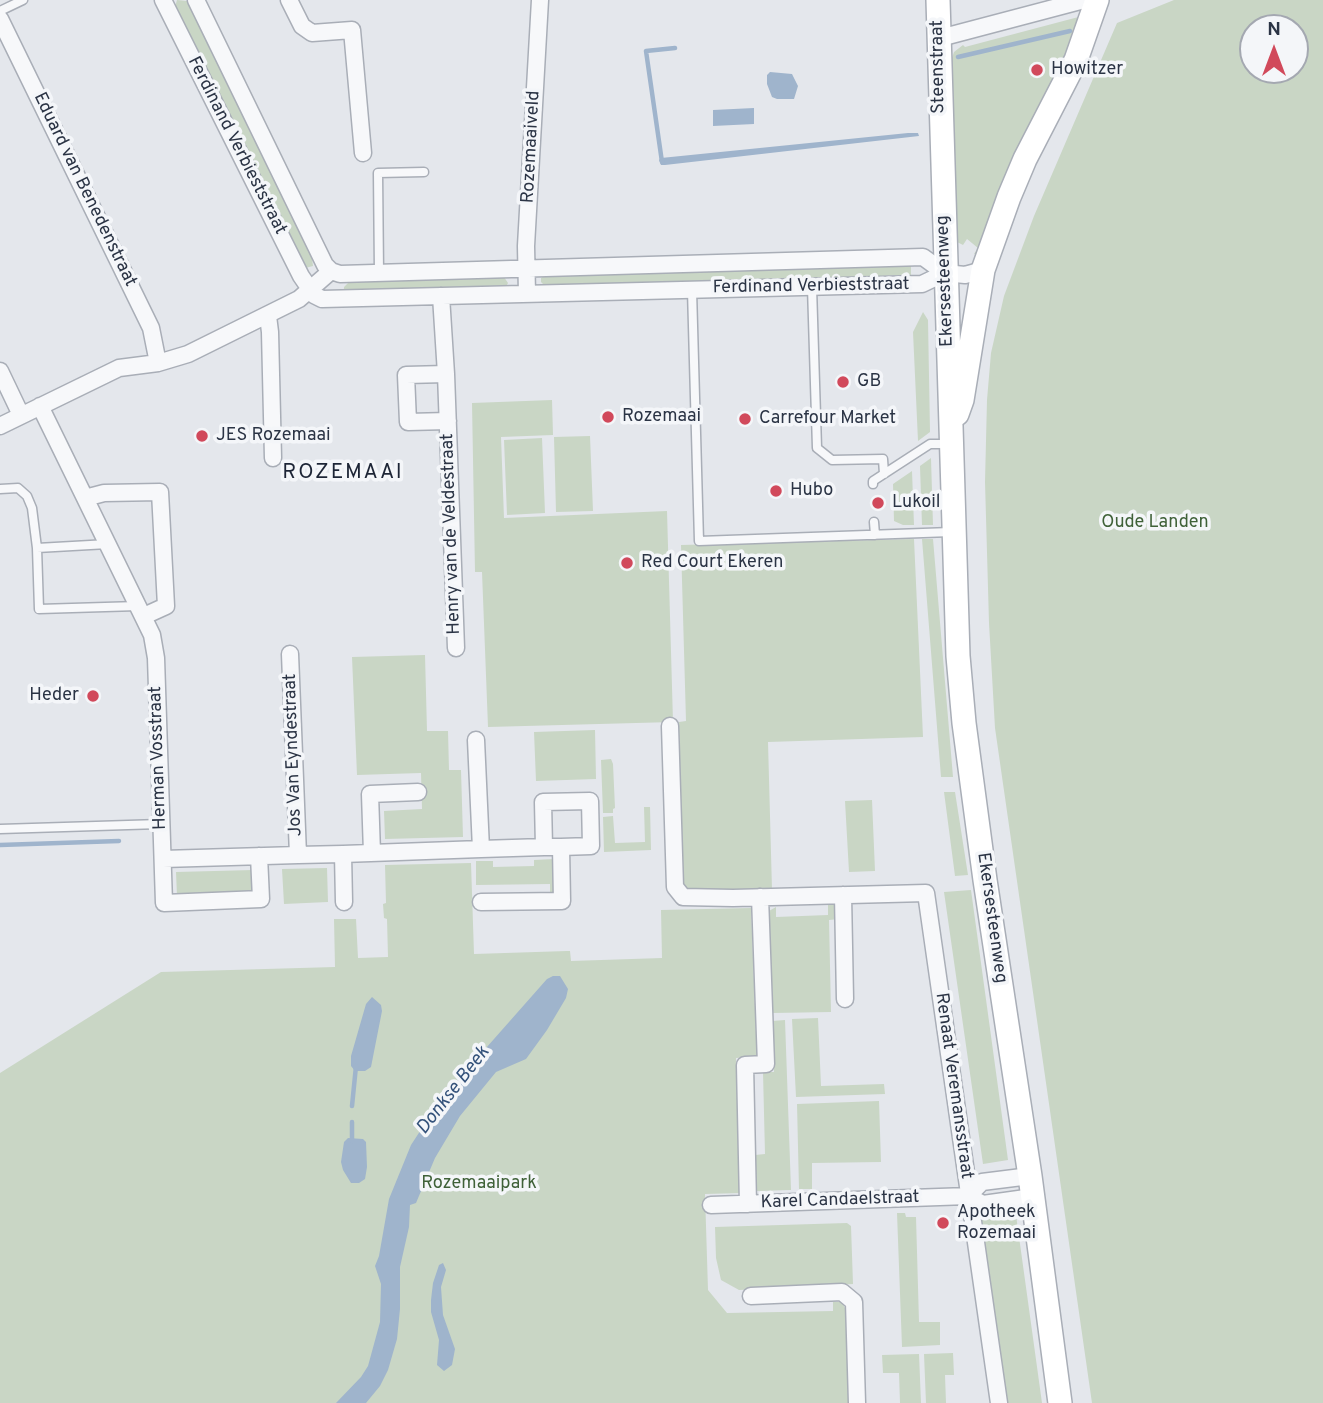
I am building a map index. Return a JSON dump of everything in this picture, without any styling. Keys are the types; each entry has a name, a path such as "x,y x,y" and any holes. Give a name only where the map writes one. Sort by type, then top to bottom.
{"main road":[{"name":"Steenstraat","path":"938,0 941,133"},
{"name":"Ekersesteenweg","path":"950,437 962,400 983,270 1025,159 1076,60 1097,0"},
{"name":"Ekersesteenweg","path":"941,133 953,532 958,656 964,723 1060,1403"}],"street":[{"name":"Ferdinand Verbieststraat","path":"163,0 310,291 322,299 922,284 945,273 923,257 340,274 331,271 325,265 196,0"},
{"path":"289,0 302,26 312,33 352,30 363,153"},
{"name":"Rozemaaiveld","path":"527,294 526,268 540,0"},
{"path":"940,38 1084,0"},
{"name":"Eduard van Benedenstraat","path":"0,19 151,328 158,363"},
{"path":"945,273 965,275 983,270"},
{"path":"0,426 119,369 158,363 188,354 268,316 310,291 331,271"},
{"name":"Henry van de Veldestraat","path":"441,296 456,648"},
{"path":"268,316 273,458"},
{"path":"0,371 21,415"},
{"name":"Henry van de Veldestraat","path":"446,374 406,375 407,399 408,422 448,421"},
{"name":"Herman Vosstraat","path":"40,406 152,635 156,658 164,903 261,900 259,856"},
{"path":"85,498 104,493 160,492 166,606 141,611"},
{"name":"Jos Van Eyndestraat","path":"290,654 298,855"},
{"name":"Renaat Veremansstraat","path":"670,726 675,887 683,897 690,899 926,893 999,1403"},
{"path":"476,740 481,849"},
{"path":"372,853 370,794 418,792"},
{"path":"163,859 592,846 590,801 542,802 544,847"},
{"path":"481,902 562,901 561,847"},
{"path":"342,854 344,902"},
{"path":"843,895 845,999"},
{"path":"748,1204 745,1065 766,1065 760,897"},
{"name":"Karel Candaelstraat","path":"711,1205 968,1196 982,1182 1031,1187"},
{"path":"751,1296 842,1292 854,1303 857,1403"}],"lane":[{"path":"0,11 23,0"},
{"path":"379,273 378,173 424,172"},
{"path":"812,287 817,448 832,460 883,459 884,474"},
{"path":"692,289 699,541 953,532"},
{"path":"873,484 873,481 930,444 950,437"},
{"path":"0,489 18,488 27,496 32,508 40,609 141,611"},
{"path":"874,522 875,535"},
{"path":"37,548 108,544"},
{"path":"0,829 160,824"}],"green space":[{"path":"177,0 187,1 312,258 313,266 305,268 302,264 175,7"},
{"name":"Oude Landen","path":"1174,0 1323,0 1323,1403 1092,1403 995,728 989,623 985,482 991,353 1004,296 1034,216 1117,23"},
{"path":"1086,15 983,256 974,254 978,248 967,239 963,245 957,242 955,233 950,64 954,52 963,45 965,47"},
{"path":"911,263 911,275 546,287 541,282 544,276"},
{"path":"504,277 508,283 506,287 349,294 344,290 350,281"},
{"path":"923,312 928,320 930,432 918,441 913,332"},
{"path":"552,400 553,435 501,437 504,518 667,511 673,722 488,727 482,572 475,572 472,403"},
{"path":"590,436 593,511 556,512 554,437"},
{"path":"542,438 545,513 507,515 504,440"},
{"path":"931,458 933,525 922,525 920,466"},
{"path":"912,471 914,525 903,525 894,521 893,484"},
{"path":"914,539 923,737 768,742 772,890 690,892 685,888 682,878 679,722 686,721 681,545"},
{"path":"922,539 933,539 953,777 941,777"},
{"path":"425,655 427,731 448,731 449,770 461,770 463,837 385,839 384,811 422,809 421,773 357,775 352,657"},
{"path":"595,730 596,779 536,781 534,732"},
{"path":"611,759 615,808 613,813 603,813 601,760"},
{"path":"944,792 955,792 968,875 955,876"},
{"path":"872,800 875,871 849,872 845,801"},
{"path":"644,807 650,807 651,850 604,852 603,817 613,816 615,843 645,842"},
{"path":"554,859 555,893 550,893 550,884 476,885 476,861 493,861 493,867 534,866 534,860"},
{"name":"Rozemaaipark","path":"471,863 474,954 570,951 571,961 662,958 661,910 751,908 757,1057 736,1058 742,1193 705,1194 708,1290 727,1313 833,1311 833,1302 842,1302 846,1310 849,1403 0,1403 0,1073 161,972 335,967 334,919 356,919 358,958 388,957 387,919 384,918 383,904 386,903 385,865"},
{"path":"327,868 328,902 284,904 282,869"},
{"path":"253,870 253,893 177,896 176,872"},
{"path":"971,890 1008,1160 983,1164 944,892"},
{"path":"828,905 836,905 839,919 829,920 831,1012 773,1013 769,911 776,907 776,917 828,915"},
{"path":"818,1018 821,1086 884,1084 885,1094 796,1097 792,1019"},
{"path":"785,1020 791,1190 757,1191 755,1155 765,1154 763,1072 774,1072 772,1021"},
{"path":"879,1101 881,1162 812,1163 812,1189 799,1189 797,1104"},
{"path":"1004,1211 1016,1215 1042,1403 1007,1403 981,1220 991,1213"},
{"path":"897,1213 916,1217 919,1322 940,1322 940,1345 902,1347"},
{"path":"847,1223 851,1226 853,1284 739,1290 721,1280 716,1258 715,1227"},
{"path":"953,1353 954,1375 945,1375 946,1403 926,1403 924,1354"},
{"path":"919,1354 921,1403 900,1403 899,1373 883,1373 882,1355"}],"water":[{"path":"770,72 792,74 798,86 794,99 772,97 767,84 767,75"},
{"path":"754,108 754,124 713,126 713,110"},
{"path":"918,133 919,136 665,165 661,165 659,160 661,158"},
{"name":"Donkse Beek","path":"560,976 568,989 566,998 547,1030 526,1059 496,1072 460,1116 435,1158 416,1203 410,1205 409,1227 400,1267 397,1339 380,1386 366,1403 336,1403 368,1366 380,1322 381,1284 375,1266 389,1199 411,1145 441,1099 547,979"},
{"path":"372,997 381,1005 382,1011 371,1067 365,1071 355,1071 351,1066 351,1056 366,1004"},
{"path":"348,1138 363,1139 366,1142 365,1179 359,1183 351,1183 341,1162 344,1142"},
{"path":"443,1263 446,1270 441,1287 443,1315 455,1349 452,1365 444,1371 437,1365 439,1340 431,1312 433,1283 439,1265"}],"waterway":[{"path":"958,57 1070,31"},
{"path":"662,162 646,51 675,48"},
{"path":"0,845 119,841"},
{"name":"Donkse Beek","path":"352,1106 356,1066"},
{"name":"Donkse Beek","path":"352,1122 352,1141"}],"place":[{"name":"Howitzer","path":"1037,70"},
{"name":"GB","path":"843,382"},
{"name":"Rozemaai","path":"608,417"},
{"name":"Carrefour Market","path":"745,419"},
{"name":"JES Rozemaai","path":"202,436"},
{"name":"Hubo","path":"776,491"},
{"name":"Lukoil","path":"878,503"},
{"name":"Red Court Ekeren","path":"627,563"},
{"name":"Heder","path":"93,696"},
{"name":"Apotheek Rozemaai","path":"943,1223"}],"district":[{"name":"ROZEMAAI","path":"343,474"}]}
